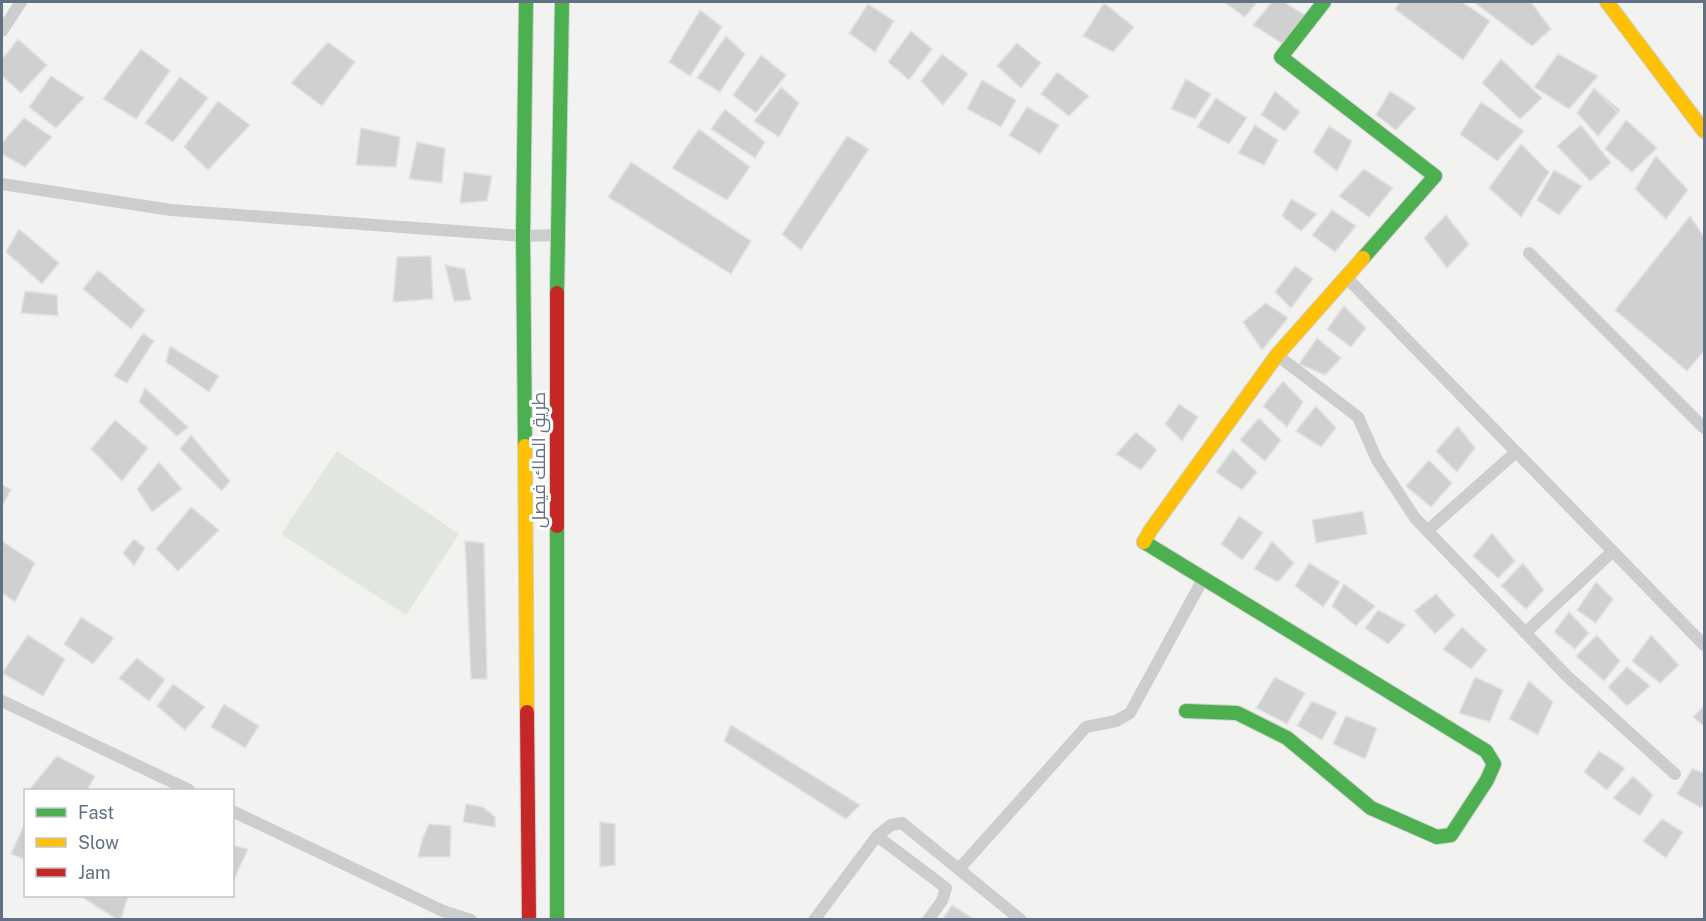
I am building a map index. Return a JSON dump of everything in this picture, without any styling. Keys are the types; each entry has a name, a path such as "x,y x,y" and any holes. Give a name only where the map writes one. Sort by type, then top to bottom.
{"main road":[{"name":"طريق الملك فيصل","path":"526,2 523,236 529,920"},
{"name":"طريق الملك فيصل","path":"557,920 557,235 562,2"},
{"path":"1186,711 1237,713 1287,738 1371,807 1437,837 1451,835 1487,780 1494,764 1486,752 1144,542 1277,355 1435,176 1281,57 1324,2"},
{"path":"1607,2 1704,131"}],"street":[{"path":"2,31 6,16 21,2"},
{"path":"2,184 171,210 523,236 557,235"},
{"path":"1529,253 1704,428"},
{"path":"1346,277 1703,640"},
{"path":"1277,355 1358,417 1377,460 1415,518 1567,676 1676,774"},
{"path":"1427,531 1516,452"},
{"path":"1526,633 1613,551"},
{"path":"959,869 1086,727 1116,721 1130,713 1203,579"},
{"path":"2,701 187,789"},
{"path":"234,812 443,911 471,920"},
{"path":"814,920 877,836 891,825 902,823 1021,920"},
{"path":"877,836 946,888 942,901 928,920"}],"shaded area":[{"path":"337,451 459,534 406,615 281,534"}],"building":[{"path":"1224,2 1257,2 1245,17"},
{"path":"1272,2 1284,2 1306,16 1283,44 1253,25"},
{"path":"1400,2 1462,2 1490,21 1463,60 1395,9"},
{"path":"1474,2 1531,2 1551,29 1532,46"},
{"path":"1104,3 1134,27 1113,52 1083,36"},
{"path":"868,4 894,21 875,52 849,33"},
{"path":"700,10 722,27 690,76 669,62"},
{"path":"911,31 932,49 909,80 888,62"},
{"path":"726,36 745,54 720,92 697,78"},
{"path":"18,39 47,65 21,93 2,76 2,59"},
{"path":"328,42 355,62 322,106 291,83"},
{"path":"1017,43 1041,63 1021,88 997,66"},
{"path":"141,49 170,71 136,119 103,99"},
{"path":"942,54 968,74 943,105 921,81"},
{"path":"1558,54 1598,76 1569,109 1534,87"},
{"path":"761,55 786,75 756,113 733,95"},
{"path":"1501,59 1542,98 1520,119 1482,83"},
{"path":"1057,72 1089,96 1069,116 1041,94"},
{"path":"51,76 84,98 56,128 29,107"},
{"path":"180,77 208,98 173,142 145,123"},
{"path":"1186,79 1211,94 1195,119 1171,109"},
{"path":"982,80 1016,100 1001,127 967,109"},
{"path":"781,87 799,103 779,137 754,121"},
{"path":"1594,88 1620,110 1598,136 1577,113"},
{"path":"1594,88 1618,113 1598,136 1577,113"},
{"path":"1275,91 1300,112 1285,131 1261,115"},
{"path":"1390,91 1416,108 1396,130 1376,115"},
{"path":"1216,98 1247,118 1229,144 1197,127"},
{"path":"218,101 250,125 208,170 184,147"},
{"path":"1481,102 1524,131 1497,161 1460,134"},
{"path":"1027,107 1059,125 1040,154 1009,135"},
{"path":"725,109 765,142 755,158 711,129"},
{"path":"24,118 52,137 25,167 2,154 2,143"},
{"path":"1626,120 1657,148 1632,172 1605,149"},
{"path":"1255,125 1278,140 1264,165 1238,153"},
{"path":"1581,125 1611,163 1590,181 1557,146"},
{"path":"1329,126 1352,141 1337,171 1313,152"},
{"path":"361,128 400,137 396,167 356,165"},
{"path":"699,129 750,167 727,200 672,168"},
{"path":"847,136 869,149 801,250 782,234"},
{"path":"417,142 445,148 442,183 409,179"},
{"path":"1521,144 1549,172 1521,217 1489,188"},
{"path":"1656,156 1688,190 1666,219 1635,189"},
{"path":"631,162 751,241 731,274 608,197"},
{"path":"1364,169 1393,188 1369,217 1339,196"},
{"path":"1554,170 1582,186 1559,215 1537,200"},
{"path":"464,172 492,176 487,201 460,203"},
{"path":"1291,199 1317,214 1301,231 1282,216"},
{"path":"1332,210 1356,226 1335,252 1312,235"},
{"path":"1446,215 1469,244 1447,268 1424,238"},
{"path":"1690,216 1704,237 1704,351 1687,371 1615,310"},
{"path":"19,229 59,263 42,284 6,252"},
{"path":"431,256 433,299 393,302 397,257"},
{"path":"445,265 465,269 471,300 454,301"},
{"path":"1295,266 1313,279 1291,308 1275,292"},
{"path":"98,270 145,310 131,329 83,289"},
{"path":"25,291 57,295 58,316 21,313"},
{"path":"1266,303 1288,318 1262,350 1243,322"},
{"path":"1344,306 1366,328 1351,347 1327,329"},
{"path":"143,333 154,341 127,383 114,376"},
{"path":"1317,338 1341,358 1325,375 1299,364"},
{"path":"170,346 219,376 209,392 166,362"},
{"path":"1283,381 1303,402 1287,427 1263,406"},
{"path":"145,388 188,427 177,436 139,402"},
{"path":"1179,404 1198,417 1182,441 1165,424"},
{"path":"1316,406 1336,428 1321,447 1296,431"},
{"path":"1259,418 1281,440 1265,461 1240,440"},
{"path":"115,420 148,448 122,481 91,449"},
{"path":"1458,426 1475,448 1457,472 1436,451"},
{"path":"1136,432 1157,450 1141,470 1116,454"},
{"path":"191,435 230,481 222,491 180,449"},
{"path":"1233,449 1257,472 1242,490 1216,472"},
{"path":"1429,460 1452,483 1431,507 1406,486"},
{"path":"159,462 182,489 152,512 137,489"},
{"path":"2,484 11,490 2,506"},
{"path":"191,507 219,530 178,571 156,549"},
{"path":"1363,511 1367,534 1316,543 1312,520"},
{"path":"1239,516 1263,533 1242,560 1221,544"},
{"path":"1492,533 1515,561 1498,578 1473,556"},
{"path":"134,539 145,548 134,566 123,553"},
{"path":"2,541 35,563 15,602 2,593"},
{"path":"465,541 484,543 487,679 471,679"},
{"path":"1272,541 1294,563 1278,582 1254,569"},
{"path":"1309,563 1340,582 1323,607 1295,586"},
{"path":"1523,563 1544,590 1526,609 1501,586"},
{"path":"1596,582 1613,599 1596,623 1577,610"},
{"path":"1344,584 1375,606 1356,626 1332,606"},
{"path":"1436,594 1455,615 1435,634 1414,611"},
{"path":"1378,610 1406,625 1388,644 1365,628"},
{"path":"1569,612 1589,633 1575,649 1554,632"},
{"path":"81,617 114,638 93,664 64,644"},
{"path":"1462,627 1487,650 1471,669 1443,649"},
{"path":"28,635 65,659 43,696 2,673"},
{"path":"1597,635 1620,661 1604,681 1576,656"},
{"path":"1651,635 1679,665 1660,683 1632,661"},
{"path":"137,658 165,680 149,701 119,678"},
{"path":"1627,667 1650,686 1627,706 1608,687"},
{"path":"1275,677 1305,693 1287,724 1256,708"},
{"path":"1475,677 1503,690 1490,722 1459,713"},
{"path":"1529,681 1553,702 1538,735 1509,719"},
{"path":"173,684 205,707 185,730 157,706"},
{"path":"1312,701 1337,712 1322,740 1297,726"},
{"path":"224,704 259,726 245,748 211,727"},
{"path":"1704,706 1704,726 1693,717"},
{"path":"1346,716 1377,728 1365,759 1333,744"},
{"path":"731,725 860,805 846,819 724,741"},
{"path":"1599,751 1625,768 1607,790 1584,772"},
{"path":"57,756 95,776 88,789 30,789"},
{"path":"1692,769 1704,773 1704,803 1701,808 1677,794"},
{"path":"1633,776 1653,795 1640,816 1613,798"},
{"path":"466,804 483,807 495,817 495,827 463,822"},
{"path":"1662,819 1683,832 1666,858 1643,841"},
{"path":"600,822 615,824 615,865 600,867"},
{"path":"429,824 451,826 450,857 418,857"},
{"path":"24,825 24,859 11,854"},
{"path":"234,846 248,849 234,880"},
{"path":"82,897 128,897 121,920"},
{"path":"952,905 975,920 942,920"}],"traffic: fast":[{"path":"525,446 523,236 526,2"},
{"path":"557,293 562,2"},
{"path":"1324,2 1281,57 1435,176 1363,258"},
{"path":"557,526 557,920"},
{"path":"1144,542 1486,751 1494,764 1487,780 1451,835 1437,837 1371,808 1287,738 1237,713 1186,711"}],"traffic: slow":[{"path":"1607,2 1704,131"},
{"path":"1144,542 1277,355 1363,258"},
{"path":"525,446 527,712"}],"traffic: jam":[{"path":"557,293 557,526"},
{"path":"527,712 529,920"}]}
